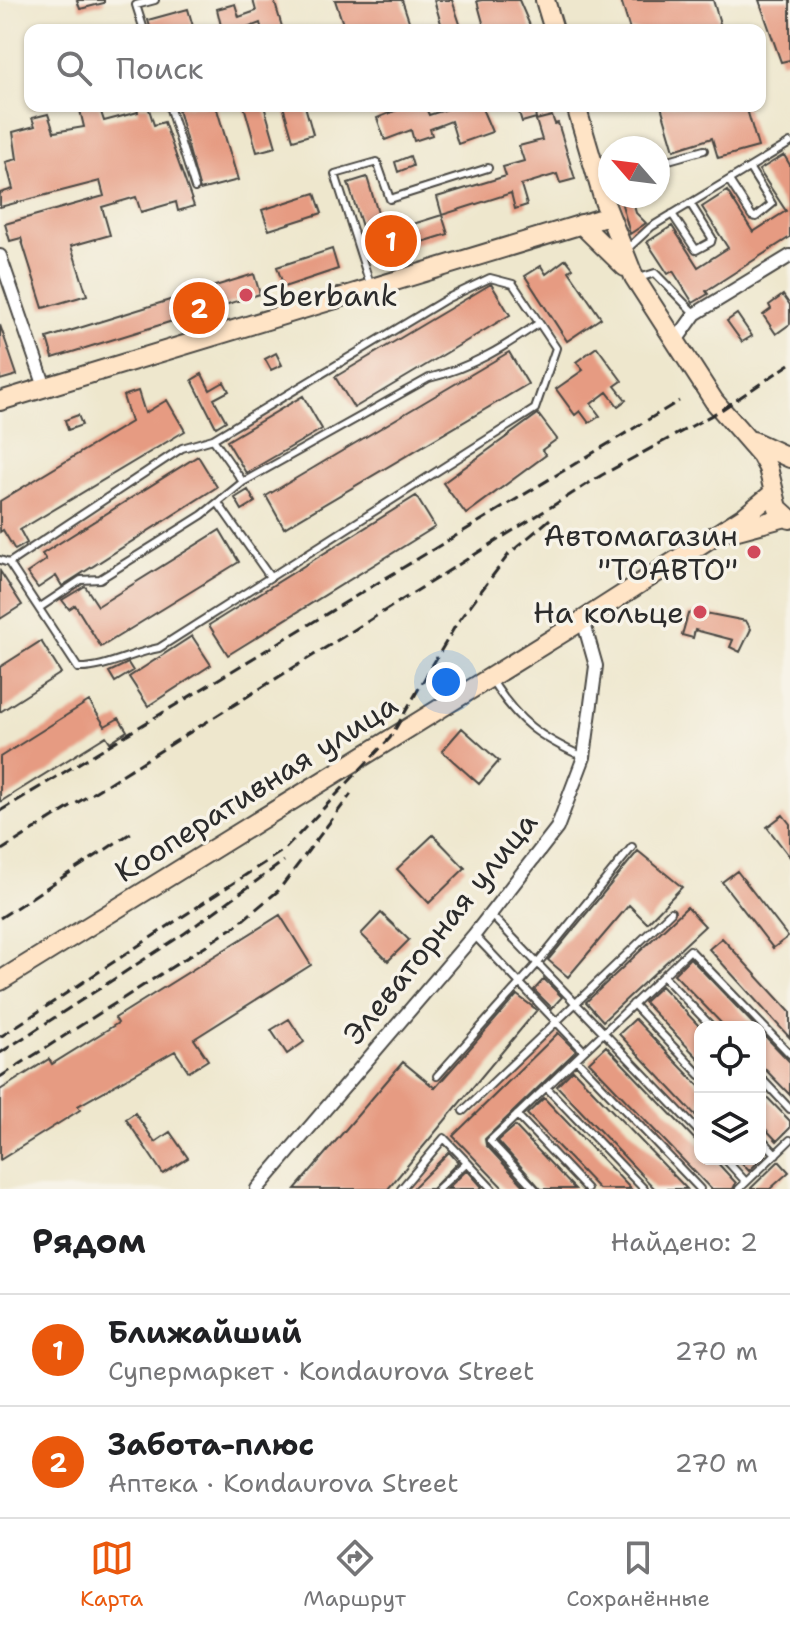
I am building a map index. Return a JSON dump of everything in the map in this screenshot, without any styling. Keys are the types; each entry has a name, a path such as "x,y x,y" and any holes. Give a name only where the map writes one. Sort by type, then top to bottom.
{"main road":[{"path":"545,0 552,24"},
{"path":"578,112 598,163"},
{"path":"608,208 635,279 721,410 746,437 768,468 772,491 788,518"},
{"path":"0,401 609,216"},
{"path":"581,224 635,279"},
{"path":"746,437 790,460 782,468 772,491"},
{"name":"Кооперативная улица","path":"0,981 583,620 705,542 772,491"},
{"name":"Кооперативная улица","path":"705,542 788,518"}],"street":[{"path":"0,256 45,387"},
{"path":"675,342 695,314 790,256"},
{"name":"Элеваторная улица","path":"257,1189 491,915 557,828 584,757 596,666 583,620"}],"lane":[{"path":"142,24 136,5 155,0"},
{"path":"171,112 195,188"},
{"path":"624,252 672,214 730,182 790,143"},
{"path":"670,160 704,150"},
{"path":"371,288 335,174 377,162 390,199 488,168"},
{"path":"730,182 752,216 756,217 772,204 750,169"},
{"path":"672,214 696,250 711,242 712,238 690,203"},
{"path":"635,279 649,272 655,273 695,314"},
{"path":"0,560 9,563 78,668 97,669 127,654 159,648 535,409 556,348 513,284 490,278 435,305 213,439 182,448 9,563"},
{"path":"39,608 81,580 100,579 218,503 243,482 429,378 464,369 495,354 539,323"},
{"path":"213,439 243,482"},
{"path":"218,503 270,577"},
{"path":"489,676 508,706 539,737 584,757"},
{"path":"437,1076 538,963 632,847"},
{"path":"463,1111 671,912"},
{"path":"491,915 694,1127"},
{"path":"474,935 584,1051"},
{"path":"535,1189 490,1141 690,950 790,1054"},
{"path":"663,976 706,1021"},
{"path":"633,1004 694,1069"},
{"path":"576,1059 700,1189"},
{"path":"766,1083 790,1109"},
{"path":"546,1087 644,1189"},
{"path":"517,1115 587,1189"},
{"path":"401,1189 444,1138 490,1188"},
{"path":"739,1189 790,1140"},
{"path":"766,1143 776,1154"},
{"path":"438,1189 467,1162"},
{"path":"730,1165 746,1182"}],"building":[{"path":"77,0 104,0 104,3 80,9"},
{"path":"253,0 274,0 281,24 221,24 217,9 235,4 239,17 256,11"},
{"path":"335,0 402,0 410,24 343,24"},
{"path":"434,0 452,0 460,24 441,24"},
{"path":"519,0 529,24 483,24 477,1"},
{"path":"621,0 713,0 720,24 628,24"},
{"path":"759,0 790,0 790,60 781,62"},
{"path":"188,9 192,24 149,24 148,20"},
{"path":"80,112 101,112 104,121 150,112 154,125 164,122 194,206 178,211 176,202 141,212 136,197 102,207 110,235 71,246 87,295 43,308 21,238 10,241 5,224 104,196 100,181 0,207 0,193 13,189 6,162 17,159 13,132 35,126 32,118 48,114 54,132 84,127"},
{"path":"179,112 218,112 238,180 200,190"},
{"path":"246,112 266,112 276,147 257,152"},
{"path":"285,112 307,112 313,134 293,140"},
{"path":"392,112 428,112 429,115 438,112 484,112 492,132 458,144 451,121 430,129 432,135 414,141 411,130 385,140 377,118"},
{"path":"519,112 534,112 536,118 522,122"},
{"path":"663,112 748,112 758,147 718,158 712,138 674,150"},
{"path":"552,116 555,124 558,123 575,179 560,183 557,174 521,185 527,205 515,209 511,193 442,215 437,197 506,176 503,167 524,161 519,146 542,140 536,120"},
{"path":"784,155 790,165 790,237 706,291 708,294 693,303 673,271 668,274 647,242 672,226 698,267 728,248 702,207 727,191 753,232 786,211 759,170"},
{"path":"410,156 413,166 398,172 395,162"},
{"path":"367,177 384,233 366,239 348,183"},
{"path":"315,193 322,213 269,230 262,210"},
{"path":"623,208 635,208 646,223 630,234"},
{"path":"442,215 448,234 390,252 384,233"},
{"path":"332,249 338,269 284,287 277,267"},
{"path":"566,259 573,268 569,271 601,318 567,341 525,276 541,266 546,274"},
{"path":"254,274 260,294 53,358 47,338"},
{"path":"491,284 510,315 354,408 335,377"},
{"path":"783,295 790,305 790,324 776,334 763,315 771,309 769,305"},
{"path":"737,314 752,336 742,342 727,321"},
{"path":"0,325 17,375 0,380"},
{"path":"597,347 622,381 615,386 626,400 618,406 607,392 591,404 600,416 589,423 580,411 575,415 556,389 583,370 576,362"},
{"path":"509,352 528,384 284,528 266,496"},
{"path":"276,353 282,365 271,370 265,359"},
{"path":"202,374 210,390 224,382 229,391 214,399 226,421 216,427 192,380"},
{"path":"138,391 145,413 167,400 185,431 20,530 27,543 15,550 3,530 0,532 0,501 131,422 123,396"},
{"path":"303,396 322,429 246,473 227,441"},
{"path":"538,414 557,439 542,450 546,455 466,514 443,483"},
{"path":"78,415 82,425 68,430 65,420"},
{"path":"198,456 217,487 62,586 56,576 38,588 27,573 46,560 42,554"},
{"path":"248,490 255,502 242,510 235,498"},
{"path":"416,496 435,527 228,655 209,625"},
{"path":"220,530 239,562 101,647 75,605 69,609 62,600 85,586 98,606"},
{"path":"0,571 22,605 0,619"},
{"path":"700,612 746,621 751,629 740,652 730,647 733,640 695,630 693,638 682,635 688,614"},
{"path":"192,636 211,665 148,706 129,677"},
{"path":"41,641 61,673 0,712 0,667"},
{"path":"128,663 133,671 115,682 109,672"},
{"path":"89,701 105,726 119,718 127,731 110,742 106,736 0,802 0,757"},
{"path":"462,728 499,761 479,784 442,751"},
{"path":"783,815 790,824 790,857 767,827"},
{"path":"433,835 465,868 429,903 397,869"},
{"path":"638,851 682,887 647,923 629,905 568,977 548,960"},
{"path":"737,871 788,937 773,948 722,882"},
{"path":"687,907 705,926 603,1021 586,1002"},
{"path":"381,913 409,940 388,961 361,934"},
{"path":"280,915 311,965 194,1039 208,1060 189,1072 175,1051 78,1106 80,1110 0,1160 0,1090 49,1059 52,1064 118,1023 115,1018"},
{"path":"722,938 790,1012 790,1038 709,949"},
{"path":"690,958 750,1021 719,1021 674,974"},
{"path":"544,979 562,997 552,1008 534,990"},
{"path":"661,986 694,1021 694,1054 644,1002"},
{"path":"517,995 537,1010 388,1189 295,1189 403,1062 435,1088"},
{"path":"289,1019 304,1042 287,1054 271,1030"},
{"path":"635,1019 694,1081 694,1114 619,1034"},
{"path":"558,1033 576,1051 485,1139 486,1145 527,1189 504,1189 453,1136"},
{"path":"766,1037 790,1062 790,1095 766,1070"},
{"path":"606,1046 694,1139 694,1165 720,1165 736,1183 733,1189 711,1189 589,1062"},
{"path":"573,1070 687,1189 655,1189 557,1086"},
{"path":"766,1096 790,1121 790,1128 777,1141 766,1129"},
{"path":"544,1098 631,1189 599,1189 527,1114"},
{"path":"135,1113 155,1142 170,1132 188,1158 163,1174 126,1119"},
{"path":"515,1126 575,1189 541,1189 498,1141"},
{"path":"449,1152 458,1162 432,1189 412,1189"},
{"path":"779,1161 789,1172 770,1189 750,1189"},
{"path":"467,1170 482,1187 480,1189 447,1189"}],"railway":[{"path":"0,851 602,475 721,410 790,364"},
{"path":"0,811 679,401"},
{"path":"0,1037 285,849 390,738 457,623 509,554 550,519"},
{"path":"0,1077 233,928 278,891 351,794"},
{"path":"0,918 134,831"},
{"path":"0,1053 185,933 284,861"}],"place":[{"name":"Ближайший","path":"391,241"},
{"name":"Sberbank","path":"246,295"},
{"name":"Забота-плюс","path":"199,308"},
{"name":"Автомагазин \"ТОАВТО\"","path":"754,552"},
{"name":"На кольце","path":"700,612"}]}
